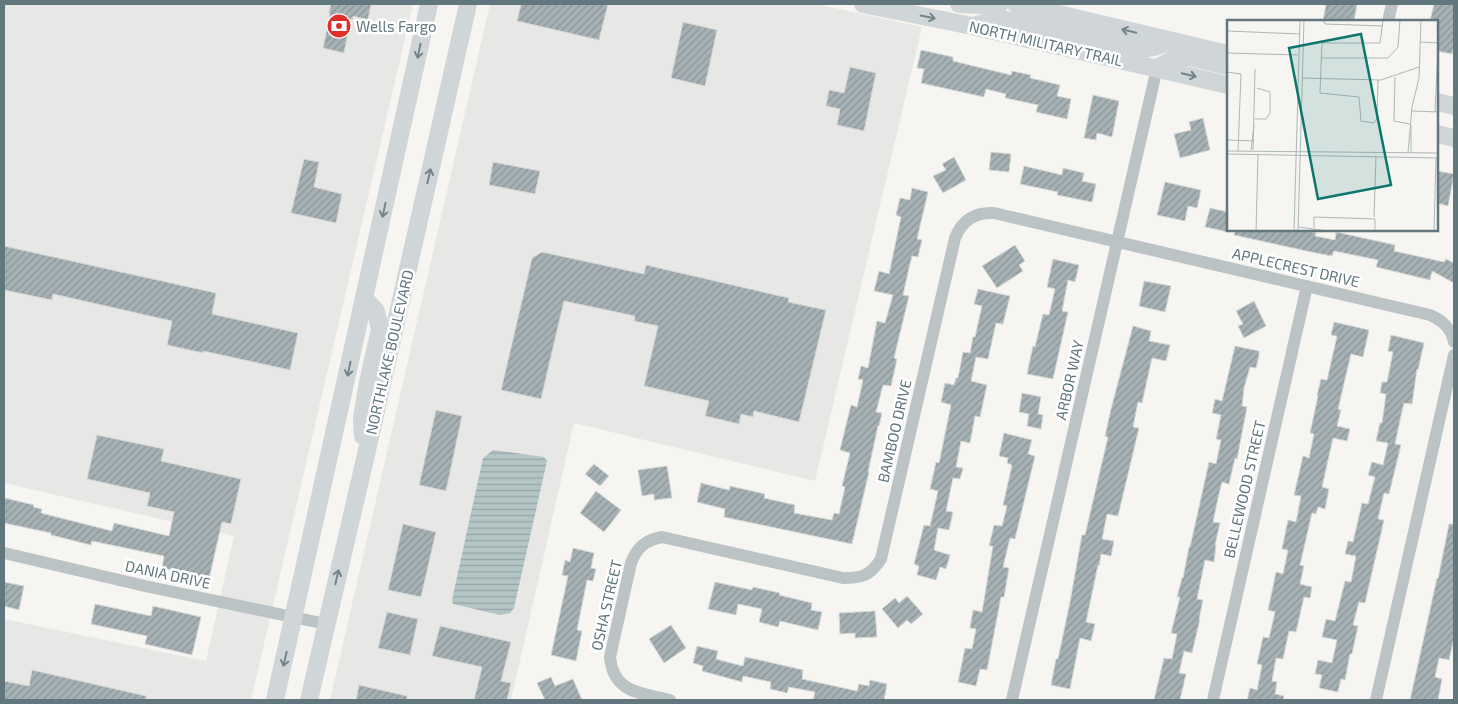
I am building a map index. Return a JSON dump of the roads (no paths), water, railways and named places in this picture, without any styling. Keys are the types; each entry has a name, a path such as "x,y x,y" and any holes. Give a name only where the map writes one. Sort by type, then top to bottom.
{"main road":[{"path":"275,700 430,4"},
{"name":"NORTHLAKE BOULEVARD","path":"309,700 468,4"},
{"name":"NORTH MILITARY TRAIL","path":"863,4 972,26 1227,84"},
{"path":"959,4 1000,4"},
{"name":"NORTH MILITARY TRAIL","path":"1016,4 1227,54"},
{"path":"972,26 1000,19 1139,50 1154,48 1173,41"},
{"path":"1157,68 1174,59 1189,57 1227,66"},
{"path":"1438,102 1454,106"},
{"path":"1438,134 1454,138"},
{"path":"364,298 376,311 380,329 362,418 365,459"}],"street":[{"path":"1388,20 1392,4"},
{"name":"ARBOR WAY","path":"1012,700 1157,68"},
{"name":"BAMBOO DRIVE","path":"643,543 662,537 843,578 858,578 868,574 881,559 958,230 964,222 974,215 984,212 1117,241"},
{"name":"APPLECREST DRIVE","path":"1117,241 1430,315 1440,319 1448,326 1453,335 1454,342"},
{"name":"BELLEWOOD STREET","path":"1213,700 1307,286"},
{"path":"1376,700 1454,355"},
{"name":"OSHA STREET","path":"643,543 634,554 631,563 610,657 611,667 614,677 626,688 670,700"},
{"name":"DANIA DRIVE","path":"4,553 145,586 326,624"}],"place":[{"name":"Wells Fargo","path":"339,26"}]}
